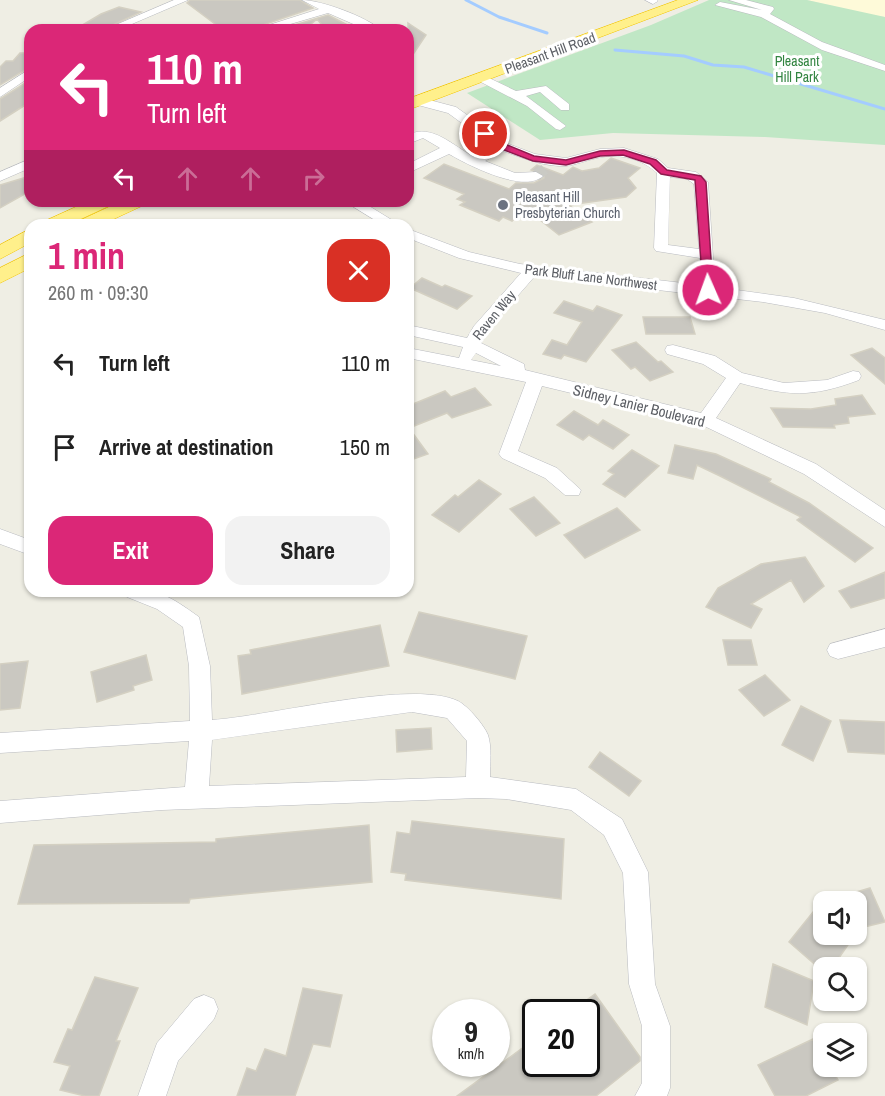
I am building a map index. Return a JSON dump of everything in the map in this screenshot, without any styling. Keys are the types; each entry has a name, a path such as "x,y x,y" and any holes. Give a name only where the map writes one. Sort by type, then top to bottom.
{"highway":[{"name":"Pleasant Hill Road","path":"414,97 653,0"},
{"name":"Pleasant Hill Road","path":"414,97 448,90 691,0"},
{"path":"65,219 91,207"},
{"path":"104,219 126,207"},
{"path":"0,253 24,239"},
{"path":"0,277 24,263"}],"street":[{"path":"124,24 183,0"},
{"path":"307,0 363,24"},
{"path":"734,0 766,7 768,9 764,15"},
{"path":"720,5 764,15 788,24 818,44 862,62 885,68"},
{"path":"279,24 330,9"},
{"path":"0,93 24,76"},
{"path":"481,78 531,103 560,126"},
{"path":"514,95 542,88 565,107"},
{"path":"448,90 452,110"},
{"path":"414,99 452,110 502,146 533,158 545,168"},
{"path":"414,137 422,133 429,134 463,159 528,180 545,168 600,153 624,152 653,162 664,172 691,175 701,182 708,290"},
{"path":"475,162 502,146"},
{"path":"414,166 448,150"},
{"path":"0,177 24,166"},
{"path":"664,172 662,248 707,255"},
{"path":"362,207 382,219"},
{"name":"Park Bluff Lane Northwest","path":"414,236 445,251 492,265 708,290 792,303 885,325"},
{"name":"Raven Way","path":"463,364 480,329 531,271"},
{"path":"414,331 471,344 536,378 508,454 551,473 572,490"},
{"path":"673,350 709,360 736,377 784,389 829,385 853,376"},
{"name":"Sidney Lanier Boulevard","path":"414,354 536,378 567,388 627,399 705,420 810,469 885,520"},
{"path":"705,420 736,377"},
{"path":"0,536 24,546"},
{"path":"149,597 164,603 192,623 199,649 202,731 196,797"},
{"path":"838,650 885,638"},
{"path":"0,743 84,736 202,731 412,702 453,710 478,738 478,787"},
{"path":"0,812 196,797 478,787 507,788 576,800 613,827 635,872 642,984 656,1026 656,1088 649,1096"},
{"path":"152,1096 167,1053 204,1009"}],"shaded area":[{"path":"807,0 885,0 885,17 866,14"}],"green space":[{"name":"Pleasant Hill Park","path":"709,0 807,0 885,17 885,145 765,137 613,133 540,140 467,93 651,25"}],"building":[{"path":"190,0 300,0 313,8 266,24 215,24 187,3"},
{"path":"119,7 141,12 115,24 84,24"},
{"path":"328,15 345,24 321,24 317,19 311,24 298,24"},
{"path":"414,27 426,35 414,53"},
{"path":"20,53 24,53 24,71 0,85 0,67 6,61 13,61"},
{"path":"24,84 24,106 0,121 0,99"},
{"path":"611,158 640,168 628,178 636,188 626,197 569,205 592,222 559,235 526,209 512,221 503,217 499,221 460,205 465,202 457,199 464,194 424,178 444,164 509,189 516,183 534,183 544,178 544,174 531,170 537,165 563,175 573,167 582,171 599,168"},
{"path":"24,178 24,194 0,208 0,185"},
{"path":"422,278 472,296 457,309 414,290 414,285"},
{"path":"564,301 593,311 597,306 622,315 586,362 564,355 561,359 543,354 552,340 567,345 582,322 554,313"},
{"path":"643,317 690,317 695,334 646,334"},
{"path":"636,342 673,372 650,381 635,367 631,369 612,350"},
{"path":"872,348 885,358 885,384 851,355"},
{"path":"475,388 491,405 452,418 447,413 414,426 414,404 445,391 451,397"},
{"path":"862,395 875,414 848,417 849,423 834,425 835,428 783,427 771,408 811,409 836,405 835,399"},
{"path":"574,411 598,425 603,420 629,435 613,449 589,435 583,440 557,425"},
{"path":"414,435 428,454 414,459"},
{"path":"675,445 716,454 771,479 769,482 809,503 873,548 855,562 797,520 801,517 697,465 693,479 668,473"},
{"path":"632,450 659,466 625,497 603,484 614,474 608,471"},
{"path":"479,480 501,494 459,532 432,515 455,495 458,497"},
{"path":"534,497 560,523 536,536 510,509"},
{"path":"617,508 640,530 585,558 564,535"},
{"path":"805,557 824,586 804,602 791,580 751,604 762,609 751,628 706,607 718,588 761,564"},
{"path":"885,572 885,598 851,608 839,591"},
{"path":"419,612 527,636 515,679 404,652"},
{"path":"380,625 389,666 242,694 238,656 251,654 250,650"},
{"path":"723,640 751,640 757,665 728,665"},
{"path":"146,655 152,680 133,686 134,690 97,702 91,672"},
{"path":"28,661 20,708 0,710 0,664"},
{"path":"765,675 790,700 764,716 739,690"},
{"path":"801,706 831,721 813,761 782,745"},
{"path":"840,720 885,722 885,754 848,752"},
{"path":"431,728 432,749 397,752 396,730"},
{"path":"600,752 641,781 629,796 589,767"},
{"path":"412,821 564,839 561,899 405,880 406,874 391,872 397,832 410,834"},
{"path":"369,825 372,882 190,899 189,903 18,904 34,845 216,842 216,839"},
{"path":"870,888 885,922 867,926 867,891 860,891"},
{"path":"813,912 813,945 848,945 840,957 813,957 813,963 789,942"},
{"path":"773,964 813,981 807,1025 765,1007"},
{"path":"95,977 138,988 116,1041 120,1041 99,1096 85,1096 60,1090 70,1066 54,1062 68,1029 72,1030"},
{"path":"303,988 342,995 330,1047 313,1044 295,1096 237,1096 247,1068 256,1071 265,1049 286,1056"},
{"path":"595,994 599,999 588,999"},
{"path":"600,1001 640,1057 640,1061 596,1096 457,1096 483,1077 510,1077 510,1057 522,1048 522,1077 600,1077"},
{"path":"813,1039 813,1077 836,1077 838,1080 806,1096 775,1096 758,1065"}],"waterway":[{"path":"466,0 499,17 547,33"},
{"path":"615,50 684,56 713,65 744,67 885,109"}],"tunnel":[{"path":"536,176 545,169"}],"place":[{"name":"Pleasant Hill Presbyterian Church","path":"503,205"}],"route":[{"path":"485,134 518,154 533,158 566,162 591,158 600,153 624,152 653,162 664,172 698,178 701,182 708,290"}]}
